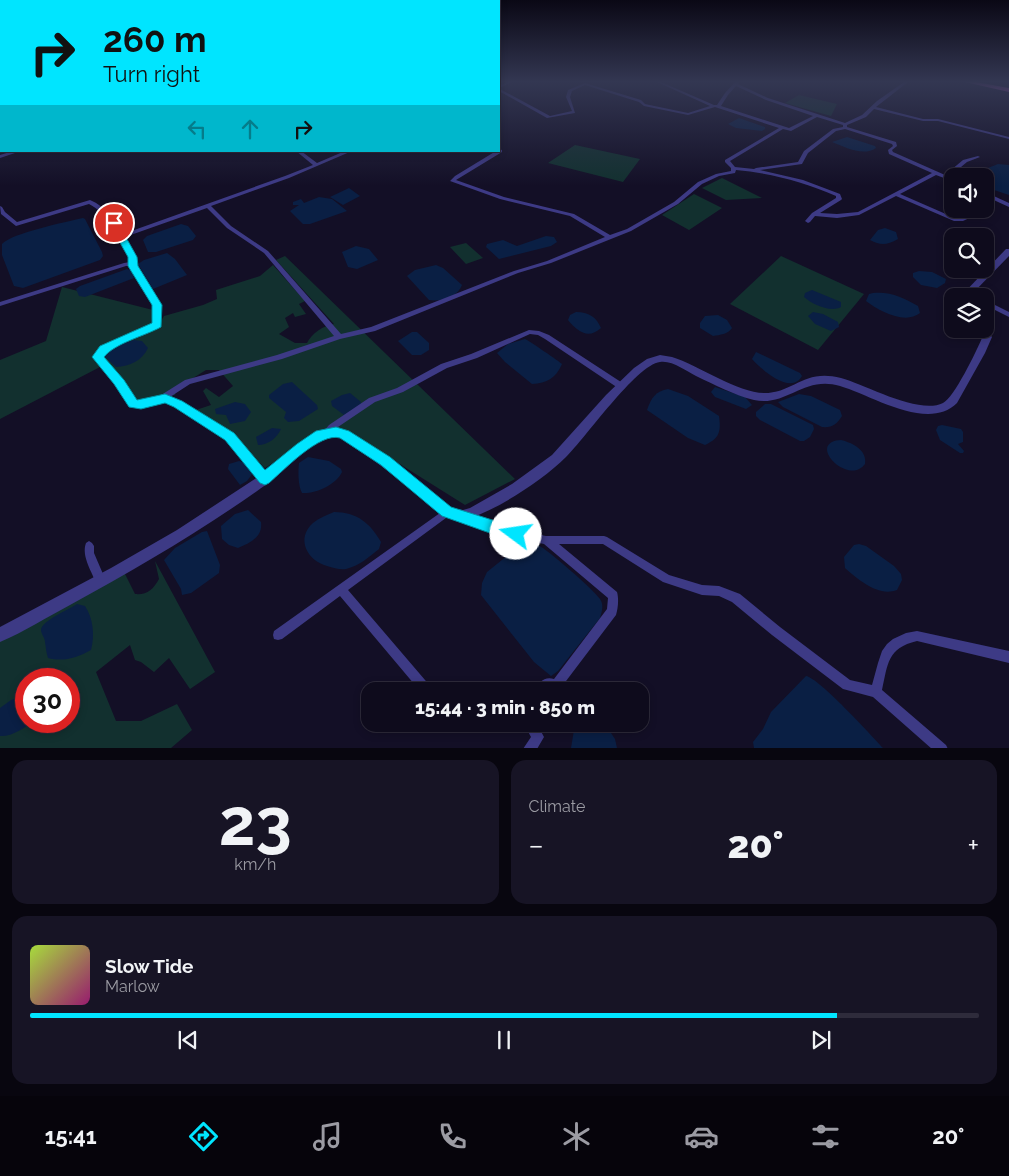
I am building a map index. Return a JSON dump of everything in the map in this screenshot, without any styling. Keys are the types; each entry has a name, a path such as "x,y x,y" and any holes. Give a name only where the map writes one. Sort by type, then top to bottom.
{"street":[{"path":"750,117 782,128 792,129 815,117"},
{"path":"820,117 894,143 895,146 890,150 891,153 944,176"},
{"path":"751,170 800,163 806,152 835,130 862,117"},
{"path":"911,117 923,120 938,120 1009,138"},
{"path":"782,128 727,162 734,168 751,170 814,186 838,195 839,199 814,214 808,220"},
{"path":"0,157 16,152"},
{"path":"299,152 316,165"},
{"path":"122,236 348,152"},
{"path":"498,152 456,177 453,181 502,198 572,214 609,237"},
{"path":"958,168 978,157"},
{"path":"161,399 188,382 279,357 339,337 373,329 629,230 666,210 689,194 700,183 718,175 730,174 735,170 734,168"},
{"path":"814,214 836,216 859,213 936,173"},
{"path":"897,194 944,215"},
{"path":"994,198 1009,205"},
{"path":"994,204 1000,201"},
{"path":"0,208 2,216 16,224 90,202 109,216 122,236 132,257 133,264 157,305 158,324 144,332 112,344 104,349 98,358 120,383 134,404 141,405 165,398 178,404 229,437 265,479"},
{"path":"206,206 229,227 266,252 339,337"},
{"path":"952,218 961,220 965,218"},
{"path":"976,288 1009,252"},
{"path":"0,304 126,264 133,264"},
{"path":"994,307 1009,315"},
{"path":"0,636 101,581 181,534 265,479 302,447 372,400 400,390 444,366 474,356 529,332 539,333 621,386"},
{"path":"278,635 450,513 466,515 491,504 542,470 563,454 621,386 649,362 661,358 676,362 756,396 781,394 812,381 827,379 911,407 936,409 949,405 953,400 981,351 986,338"},
{"path":"327,432 336,432 344,435 385,461 450,513 501,531 546,540 604,540 667,579 702,590 719,591 736,598 776,631 847,684 876,692 942,748"},
{"path":"546,540 613,596 612,611 558,682"},
{"path":"89,546 89,553 101,581"},
{"path":"341,589 419,682"},
{"path":"876,692 889,647 903,638 917,636 1009,657"},
{"path":"529,748 538,737 535,732"}],"green space":[{"path":"575,145 640,159 623,182 548,163"},
{"path":"722,178 762,198 726,200 702,188"},
{"path":"694,194 722,208 689,230 662,215"},
{"path":"466,243 483,258 466,264 450,247"},
{"path":"285,256 515,479 465,505 379,451 338,430 320,432 265,468 235,439 196,410 211,405 203,391 206,388 219,397 233,386 219,370 206,370 177,388 175,395 139,402 101,356 104,350 158,326 164,316 217,299 216,290 260,276 273,265 305,301 299,304 306,314 295,317 293,313 285,318 289,327 279,334 295,343 307,343 318,330 334,324 276,260"},
{"path":"781,256 864,294 818,350 730,304"},
{"path":"62,287 153,310 151,326 96,353 100,367 0,419 0,360 46,341"},
{"path":"155,561 215,672 190,689 169,658 154,672 141,662 135,660 130,645 96,672 116,721 141,721 177,704 192,730 171,748 0,748 0,638 124,572 135,594 143,594 149,591 159,579"}],"water":[{"path":"739,118 765,127 765,129 762,131 736,128 728,124"},
{"path":"847,137 875,146 876,148 865,152 832,142"},
{"path":"998,164 1009,165 1009,195 994,190 994,168 988,168"},
{"path":"349,188 360,196 343,205 330,197"},
{"path":"319,197 332,199 347,211 310,224 303,224 290,211 299,205 293,205 293,202 301,199 304,203"},
{"path":"83,218 102,252 103,256 100,260 23,288 14,286 2,255 2,244 28,232"},
{"path":"181,224 188,226 196,236 193,240 156,252 148,252 143,240 147,236"},
{"path":"885,228 896,232 898,239 884,244 870,240 878,230"},
{"path":"546,236 554,237 557,242 551,246 499,259 486,247 487,244 503,240 517,246"},
{"path":"356,246 369,249 378,260 357,269 348,267 342,252"},
{"path":"167,253 175,259 187,275 153,289 138,264 144,260"},
{"path":"436,265 443,268 462,285 453,296 429,300 407,276 415,270"},
{"path":"127,269 132,271 134,278 85,297 79,296 76,289 80,286"},
{"path":"919,271 932,272 946,279 945,283 937,288 921,285 913,277 913,273"},
{"path":"812,290 841,302 841,307 832,309 821,307 804,297 805,293"},
{"path":"869,294 891,294 902,298 918,306 920,313 907,318 892,315 866,301"},
{"path":"576,312 592,316 601,328 596,332 587,334 579,331 568,320 570,315"},
{"path":"813,312 823,314 838,322 839,327 831,331 815,324 808,316"},
{"path":"718,315 727,320 732,328 728,332 713,336 700,328 700,323 705,316"},
{"path":"412,332 417,332 429,343 429,350 421,355 412,355 398,341"},
{"path":"525,339 562,364 557,373 550,379 532,384 497,353 508,344"},
{"path":"134,340 142,341 148,348 135,362 116,367 104,356 118,345"},
{"path":"756,352 800,373 802,376 797,381 791,383 776,379 752,359"},
{"path":"292,382 317,405 318,409 299,421 288,422 284,418 286,412 269,398 269,395 283,384"},
{"path":"715,387 745,397 752,405 746,409 715,397 711,392"},
{"path":"668,389 688,396 719,416 720,426 717,437 714,440 705,445 688,438 647,410 654,396 660,391"},
{"path":"350,393 361,402 361,405 344,415 332,406 331,401"},
{"path":"799,394 811,396 840,410 842,416 834,425 822,427 783,407 778,402"},
{"path":"235,402 245,404 251,412 245,421 230,424 226,415 216,414 215,409"},
{"path":"765,404 771,404 813,425 814,429 810,437 800,441 760,420 756,416 756,412"},
{"path":"942,425 961,429 963,432 963,442 958,444 964,451 963,453 940,440 936,430 938,426"},
{"path":"272,428 281,429 272,440 258,445 256,437"},
{"path":"841,440 854,445 864,455 865,464 858,470 840,467 828,455 827,448 831,443"},
{"path":"308,457 329,461 341,469 342,472 335,481 325,488 302,493 298,474 299,463"},
{"path":"239,461 243,462 253,473 247,481 240,485 228,469 229,464"},
{"path":"248,510 261,522 258,536 251,542 238,548 229,545 222,539 221,526 235,514"},
{"path":"334,512 356,516 372,529 381,542 379,549 351,568 339,569 327,566 314,559 306,549 305,536 308,529 320,518"},
{"path":"207,531 220,565 219,573 191,593 182,595 181,589 164,560 175,548"},
{"path":"522,544 536,544 543,548 589,587 602,604 600,618 558,671 551,676 534,662 481,595 482,583 487,572"},
{"path":"854,545 866,546 894,566 901,574 902,580 897,590 890,592 876,589 845,568 844,557"},
{"path":"77,604 85,606 90,616 93,633 91,650 70,658 59,660 48,658 45,641 41,632 42,627 51,619"},
{"path":"806,676 813,679 833,696 883,748 754,748 753,742 763,729 771,712"},
{"path":"15,699 15,733 0,736 0,708"},
{"path":"574,732 610,732 615,739 617,748 571,748"}],"route":[{"path":"114,223 132,257 133,266 157,305 158,324 152,329 112,344 104,349 98,357 100,362 120,383 134,404 148,404 165,398 210,422 229,437 265,479 313,439 327,432 336,432 385,461 447,512 501,531 516,534"}]}
